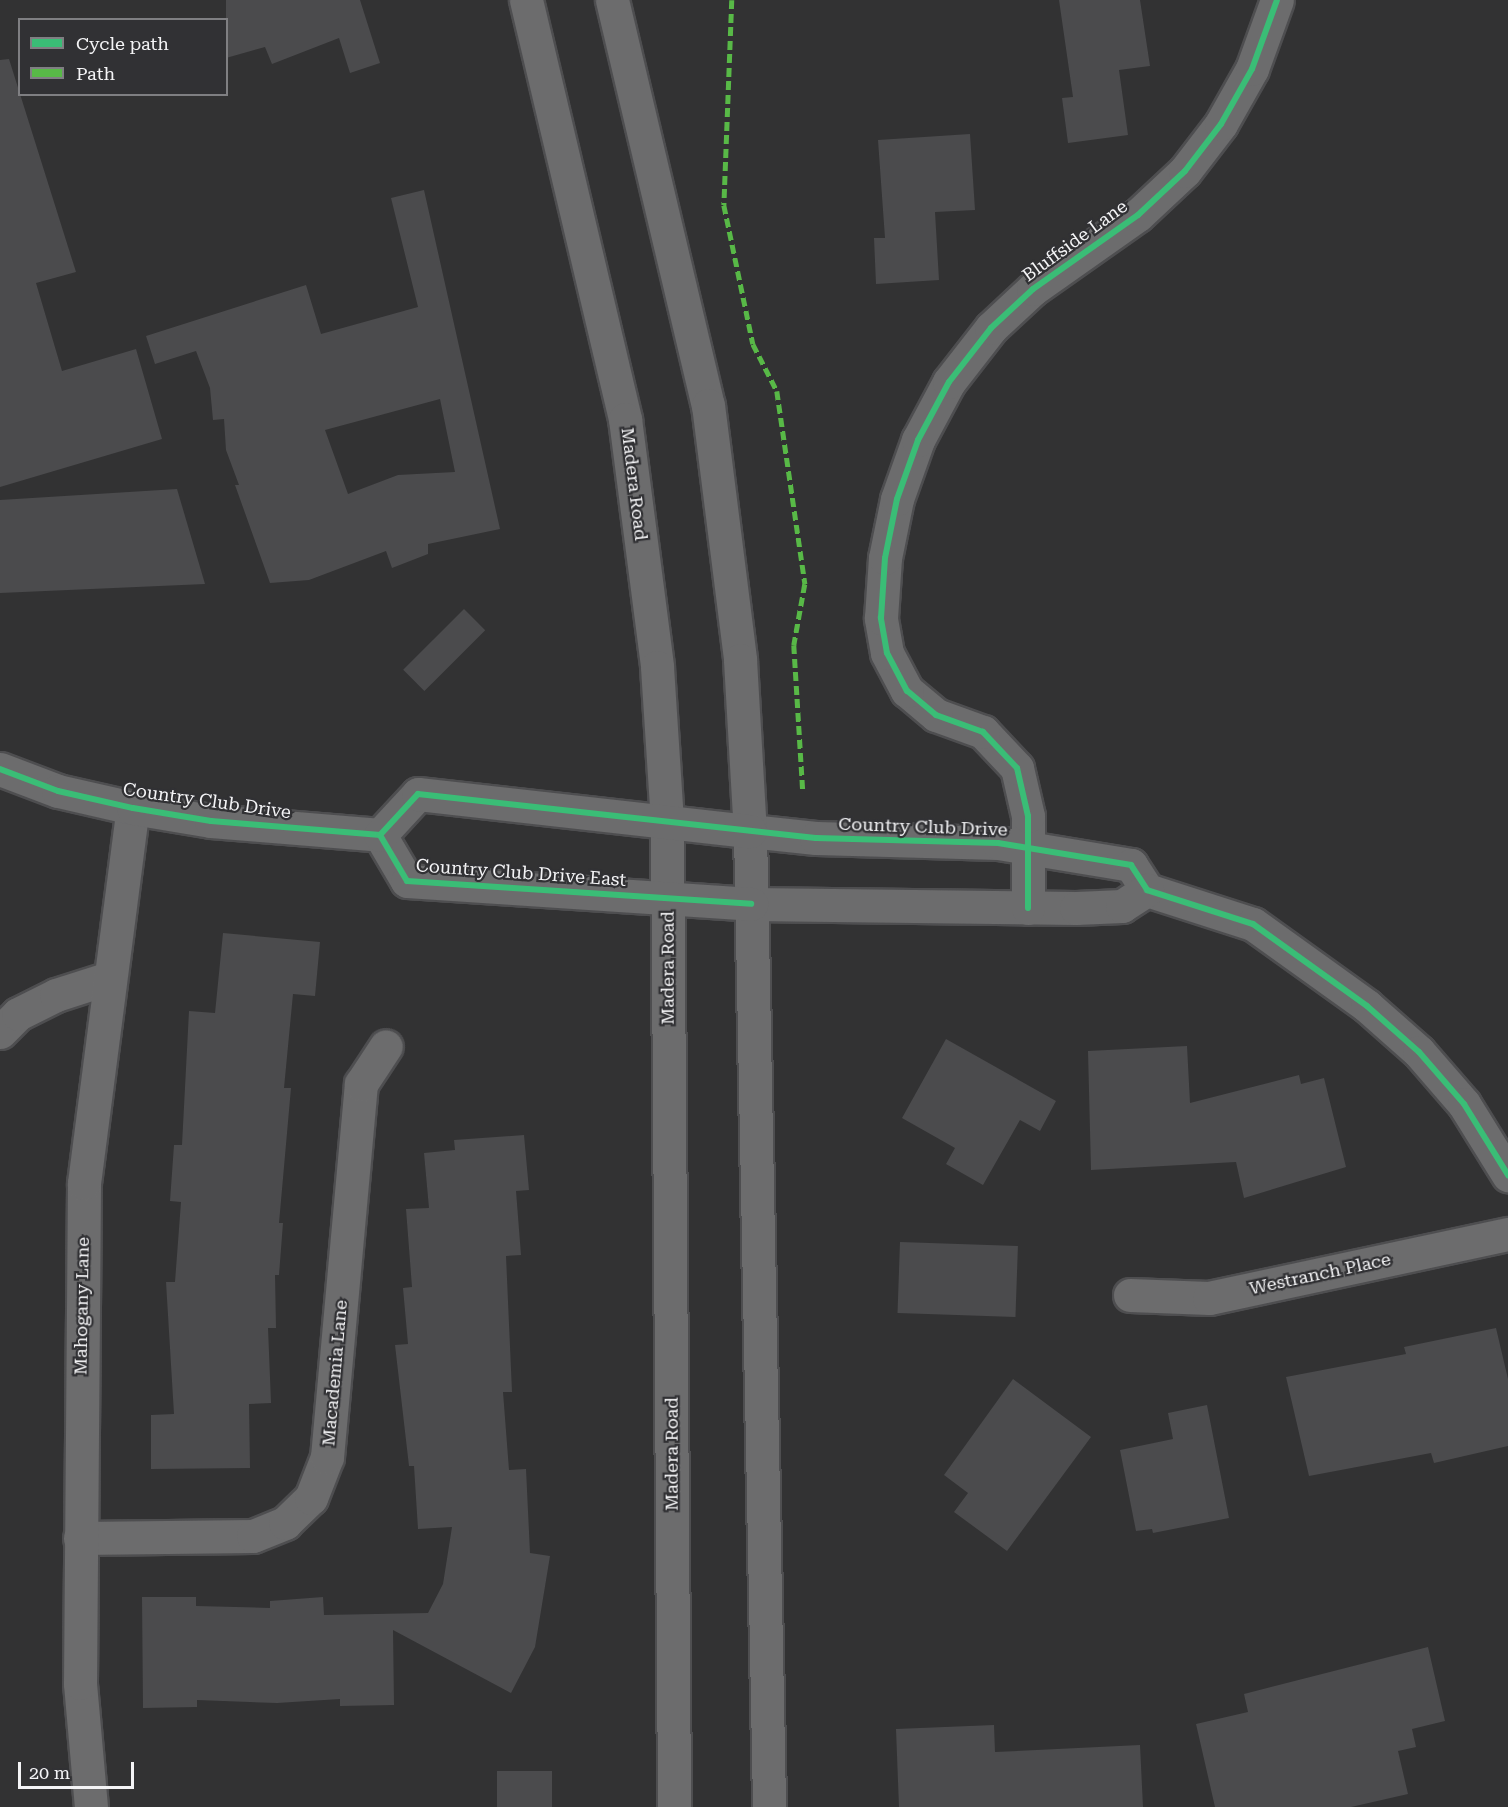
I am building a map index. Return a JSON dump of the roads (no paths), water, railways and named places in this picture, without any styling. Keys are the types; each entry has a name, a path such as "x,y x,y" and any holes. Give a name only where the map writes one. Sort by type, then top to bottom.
{"street":[{"name":"Madera Road","path":"526,0 625,419 657,667 667,822 674,1807"},
{"path":"612,0 708,405 740,660 750,831 769,1807"},
{"name":"Bluffside Lane","path":"1028,908 1030,848 1024,786 1007,752 983,732 936,715 907,691 896,675 881,618 885,558 897,499 918,440 949,382 991,328 1033,289 1138,215 1185,171 1221,124 1252,69 1277,0"},
{"name":"Country Club Drive","path":"0,769 58,791 133,808 212,821 380,836"},
{"path":"380,836 418,794 750,831"},
{"name":"Mahogany Lane","path":"91,1807 81,1683 80,1538 84,1183 133,808"},
{"name":"Country Club Drive","path":"750,831 1030,848 1131,865 1147,890"},
{"name":"Country Club Drive East","path":"380,836 407,881 751,904"},
{"path":"751,904 1028,908 1122,906 1147,890 1253,924 1367,1006 1419,1052 1464,1104 1508,1175"},
{"path":"0,1032 18,1014 56,995 109,978"},
{"name":"Macademia Lane","path":"80,1538 253,1536 285,1523 311,1498 327,1457 361,1084 386,1046"},
{"name":"Westranch Place","path":"1130,1295 1209,1298 1508,1234"}]}
